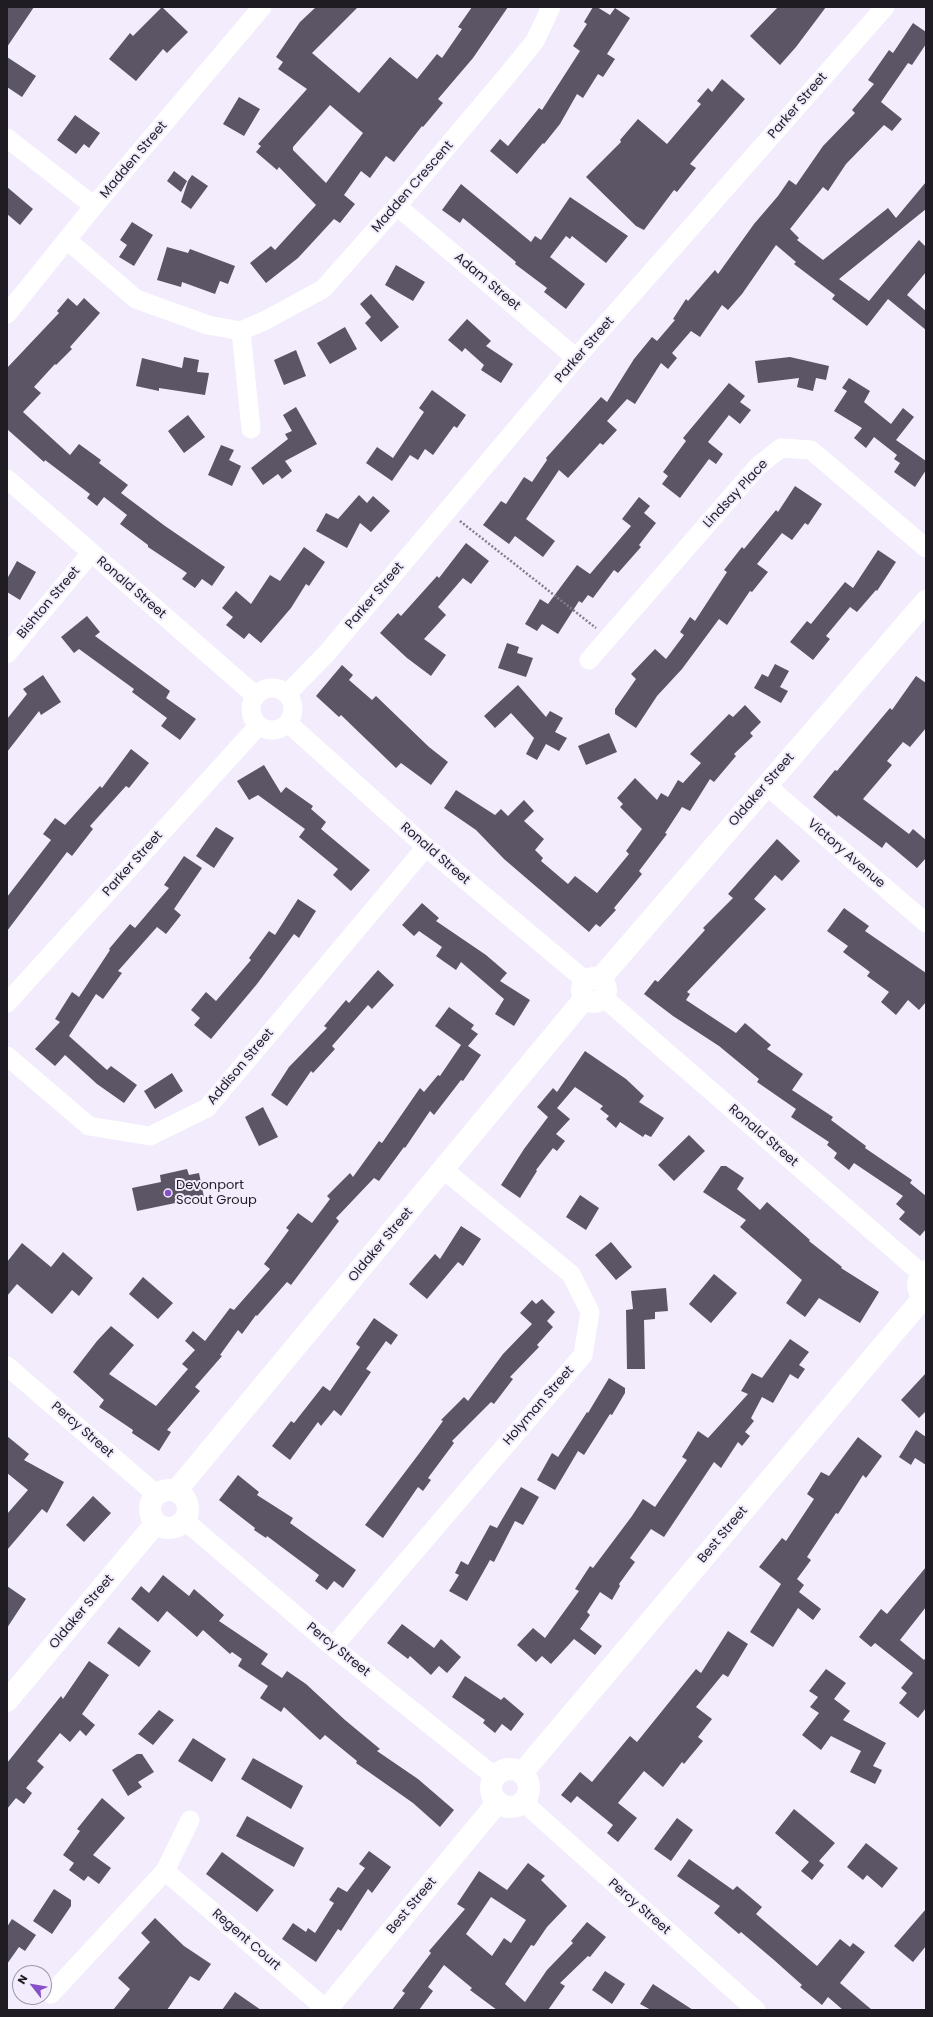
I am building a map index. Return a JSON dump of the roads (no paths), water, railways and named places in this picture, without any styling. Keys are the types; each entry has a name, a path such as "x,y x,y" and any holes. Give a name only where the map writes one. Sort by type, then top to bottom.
{"street":[{"name":"Madden Street","path":"7,314 94,206 262,7"},
{"name":"Madden Crescent","path":"241,331 266,320 323,289 397,206 535,41 551,7"},
{"name":"Parker Street","path":"287,694 327,653 576,358 885,7"},
{"path":"7,138 94,206"},
{"name":"Adam Street","path":"397,206 576,358"},
{"path":"67,240 136,299 208,325 241,331 251,429"},
{"name":"Lindsay Place","path":"589,660 758,466 781,448 811,450 926,548"},
{"name":"Ronald Street","path":"7,479 256,696"},
{"name":"Bishton Street","path":"7,654 91,553"},
{"name":"Oldaker Street","path":"167,1493 444,1170 593,989 766,785 926,601"},
{"path":"268,689 281,690 287,694 293,705 293,712 288,723 277,730 270,730 259,726 252,714 253,702 256,696 268,689"},
{"name":"Ronald Street","path":"288,723 426,846 924,1273"},
{"name":"Parker Street","path":"7,1003 259,726"},
{"name":"Victory Avenue","path":"766,785 926,923"},
{"name":"Addison Street","path":"7,1056 89,1126 150,1136 207,1108 426,846"},
{"name":"Holyman Street","path":"333,1647 583,1355 590,1312 571,1274 444,1170"},
{"path":"924,1273 918,1283 918,1288 925,1298"},
{"name":"Best Street","path":"522,1773 925,1298"},
{"name":"Percy Street","path":"7,1366 167,1493"},
{"path":"167,1493 184,1498 188,1509 184,1520 178,1525 170,1528 163,1527 156,1523 150,1506 167,1493"},
{"name":"Percy Street","path":"184,1520 333,1647 494,1776"},
{"name":"Oldaker Street","path":"7,1701 156,1523"},
{"path":"505,1769 512,1769 522,1773 527,1778 529,1791 522,1802 510,1807 498,1802 492,1795 490,1788 494,1776 505,1769"},
{"name":"Best Street","path":"327,2010 498,1802"},
{"name":"Percy Street","path":"522,1802 756,2010"},
{"path":"52,1993 165,1871 190,1820"},
{"name":"Regent Court","path":"165,1871 327,2010"}],"place":[{"name":"Devonport Scout Group","path":"168,1193"}]}
